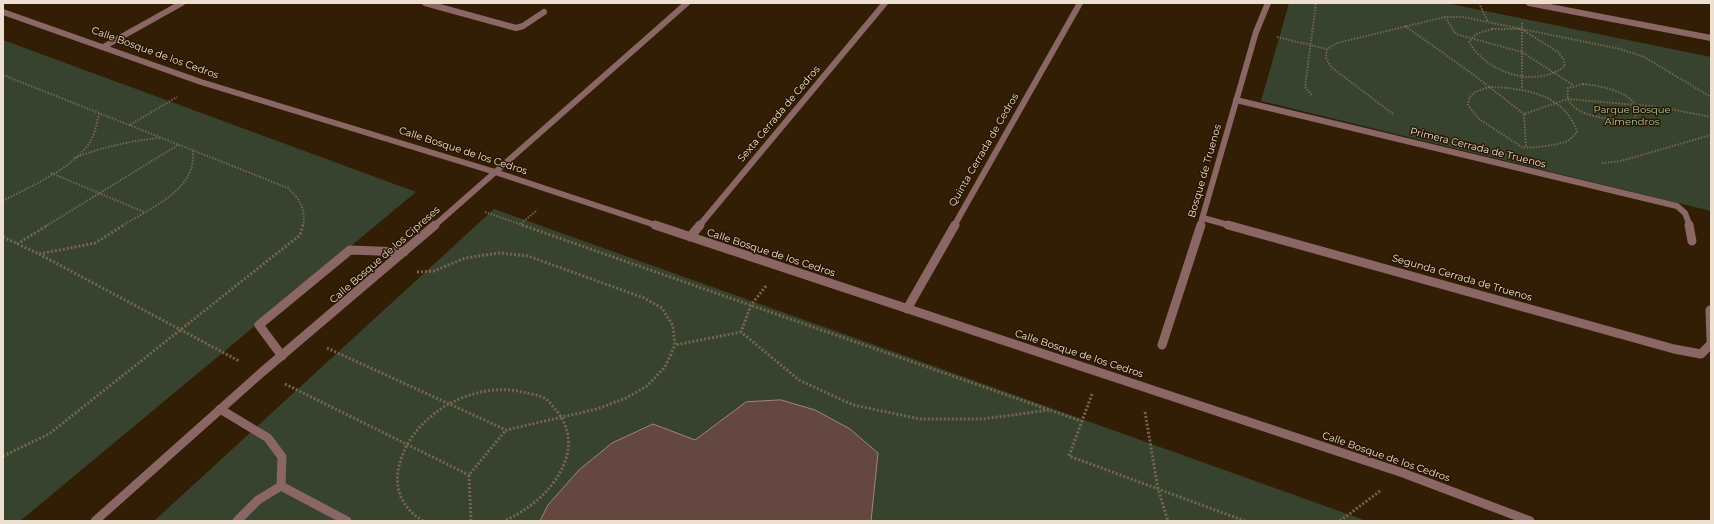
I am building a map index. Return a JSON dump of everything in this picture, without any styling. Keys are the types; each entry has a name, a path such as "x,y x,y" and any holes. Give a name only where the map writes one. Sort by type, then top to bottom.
{"street":[{"path":"104,46 182,3"},
{"path":"425,3 516,28 523,26 544,12"},
{"name":"Calle Bosque de los Cipreses","path":"95,521 261,373 404,252 687,3"},
{"name":"Sexta Cerrada de Cedros","path":"690,237 884,3"},
{"name":"Quinta Cerrada de Cedros","path":"907,309 1080,3"},
{"name":"Bosque de Truenos","path":"1162,345 1203,218 1256,32 1268,3"},
{"path":"1529,3 1711,38"},
{"name":"Calle Bosque de los Cedros","path":"3,12 104,46 201,82 495,172 1403,473 1530,521"},
{"name":"Primera Cerrada de Truenos","path":"1236,100 1677,206 1685,212 1688,218 1692,241"},
{"name":"Segunda Cerrada de Truenos","path":"1203,218 1674,349 1701,354 1711,342 1710,310"},
{"path":"282,356 259,324 350,250 404,252"},
{"path":"220,410 268,438 282,457 281,486"},
{"path":"237,521 258,500 281,486"},
{"path":"281,486 347,521"}],"path":[{"path":"1314,97 1305,87 1316,3"},
{"path":"1479,3 1488,22"},
{"path":"1522,16 1522,90"},
{"path":"1256,32 1327,49 1337,43 1405,26 1445,17 1463,17 1620,49 1644,57 1711,97"},
{"path":"1445,17 1456,34 1522,52 1574,85"},
{"path":"1405,26 1524,114 1526,148"},
{"path":"1521,29 1558,52 1564,60 1564,66 1560,72 1538,77 1522,76 1506,72 1479,58 1471,50 1469,42 1472,36 1480,32 1521,29"},
{"path":"1327,49 1326,58 1331,66 1383,108 1399,116"},
{"path":"3,75 288,188 301,200 305,216 300,235 49,434 3,456"},
{"path":"130,126 201,82"},
{"path":"1574,85 1594,85 1607,88 1623,95 1635,104 1638,110 1638,115 1634,119 1616,121 1592,116 1581,111 1568,99 1566,93 1568,88 1574,85"},
{"path":"1489,87 1506,87 1522,90 1556,103 1568,112 1576,122 1577,132 1572,139 1560,144 1526,148 1490,129 1478,120 1471,111 1469,102 1472,95 1480,90 1489,87"},
{"path":"1524,114 1568,99 1660,107 1711,117"},
{"path":"3,201 51,173 72,159 88,145 97,128 99,113"},
{"path":"1597,163 1621,161 1711,135"},
{"path":"72,159 102,147 128,141 162,138"},
{"path":"17,244 178,145"},
{"path":"1511,145 1540,152"},
{"path":"39,254 95,243 178,191 188,177 192,167 193,150"},
{"path":"51,173 145,212"},
{"path":"460,203 1081,421"},
{"path":"3,237 39,254 261,373 469,476"},
{"path":"304,337 506,430 597,409 626,398 647,386 665,367 675,345 673,326 662,308 644,298 528,256 499,253 465,258 434,271 374,277"},
{"path":"741,332 751,305 781,268"},
{"path":"675,345 741,332"},
{"path":"741,332 798,380 853,405 920,419 983,419 1049,410"},
{"path":"1100,373 1069,456 1245,521"},
{"path":"1141,386 1158,489 1168,521"},
{"path":"423,521 408,510 397,490 397,467 406,445 423,422 450,404 472,394 499,388 524,390 545,399 562,417 568,433 567,456 557,479 538,501 512,518 504,521"},
{"path":"471,521 469,476 506,430"},
{"path":"1340,521 1403,473"}],"green space":[{"name":"Parque Bosque Almendros","path":"1289,3 1446,3 1711,57 1711,211 1261,101"},
{"path":"3,40 416,192 20,521 3,521"},
{"path":"494,209 1367,521 154,521"}],"building":[{"path":"781,400 815,410 850,429 878,453 871,521 540,521 548,505 579,470 612,443 653,424 695,440 746,402"}]}
